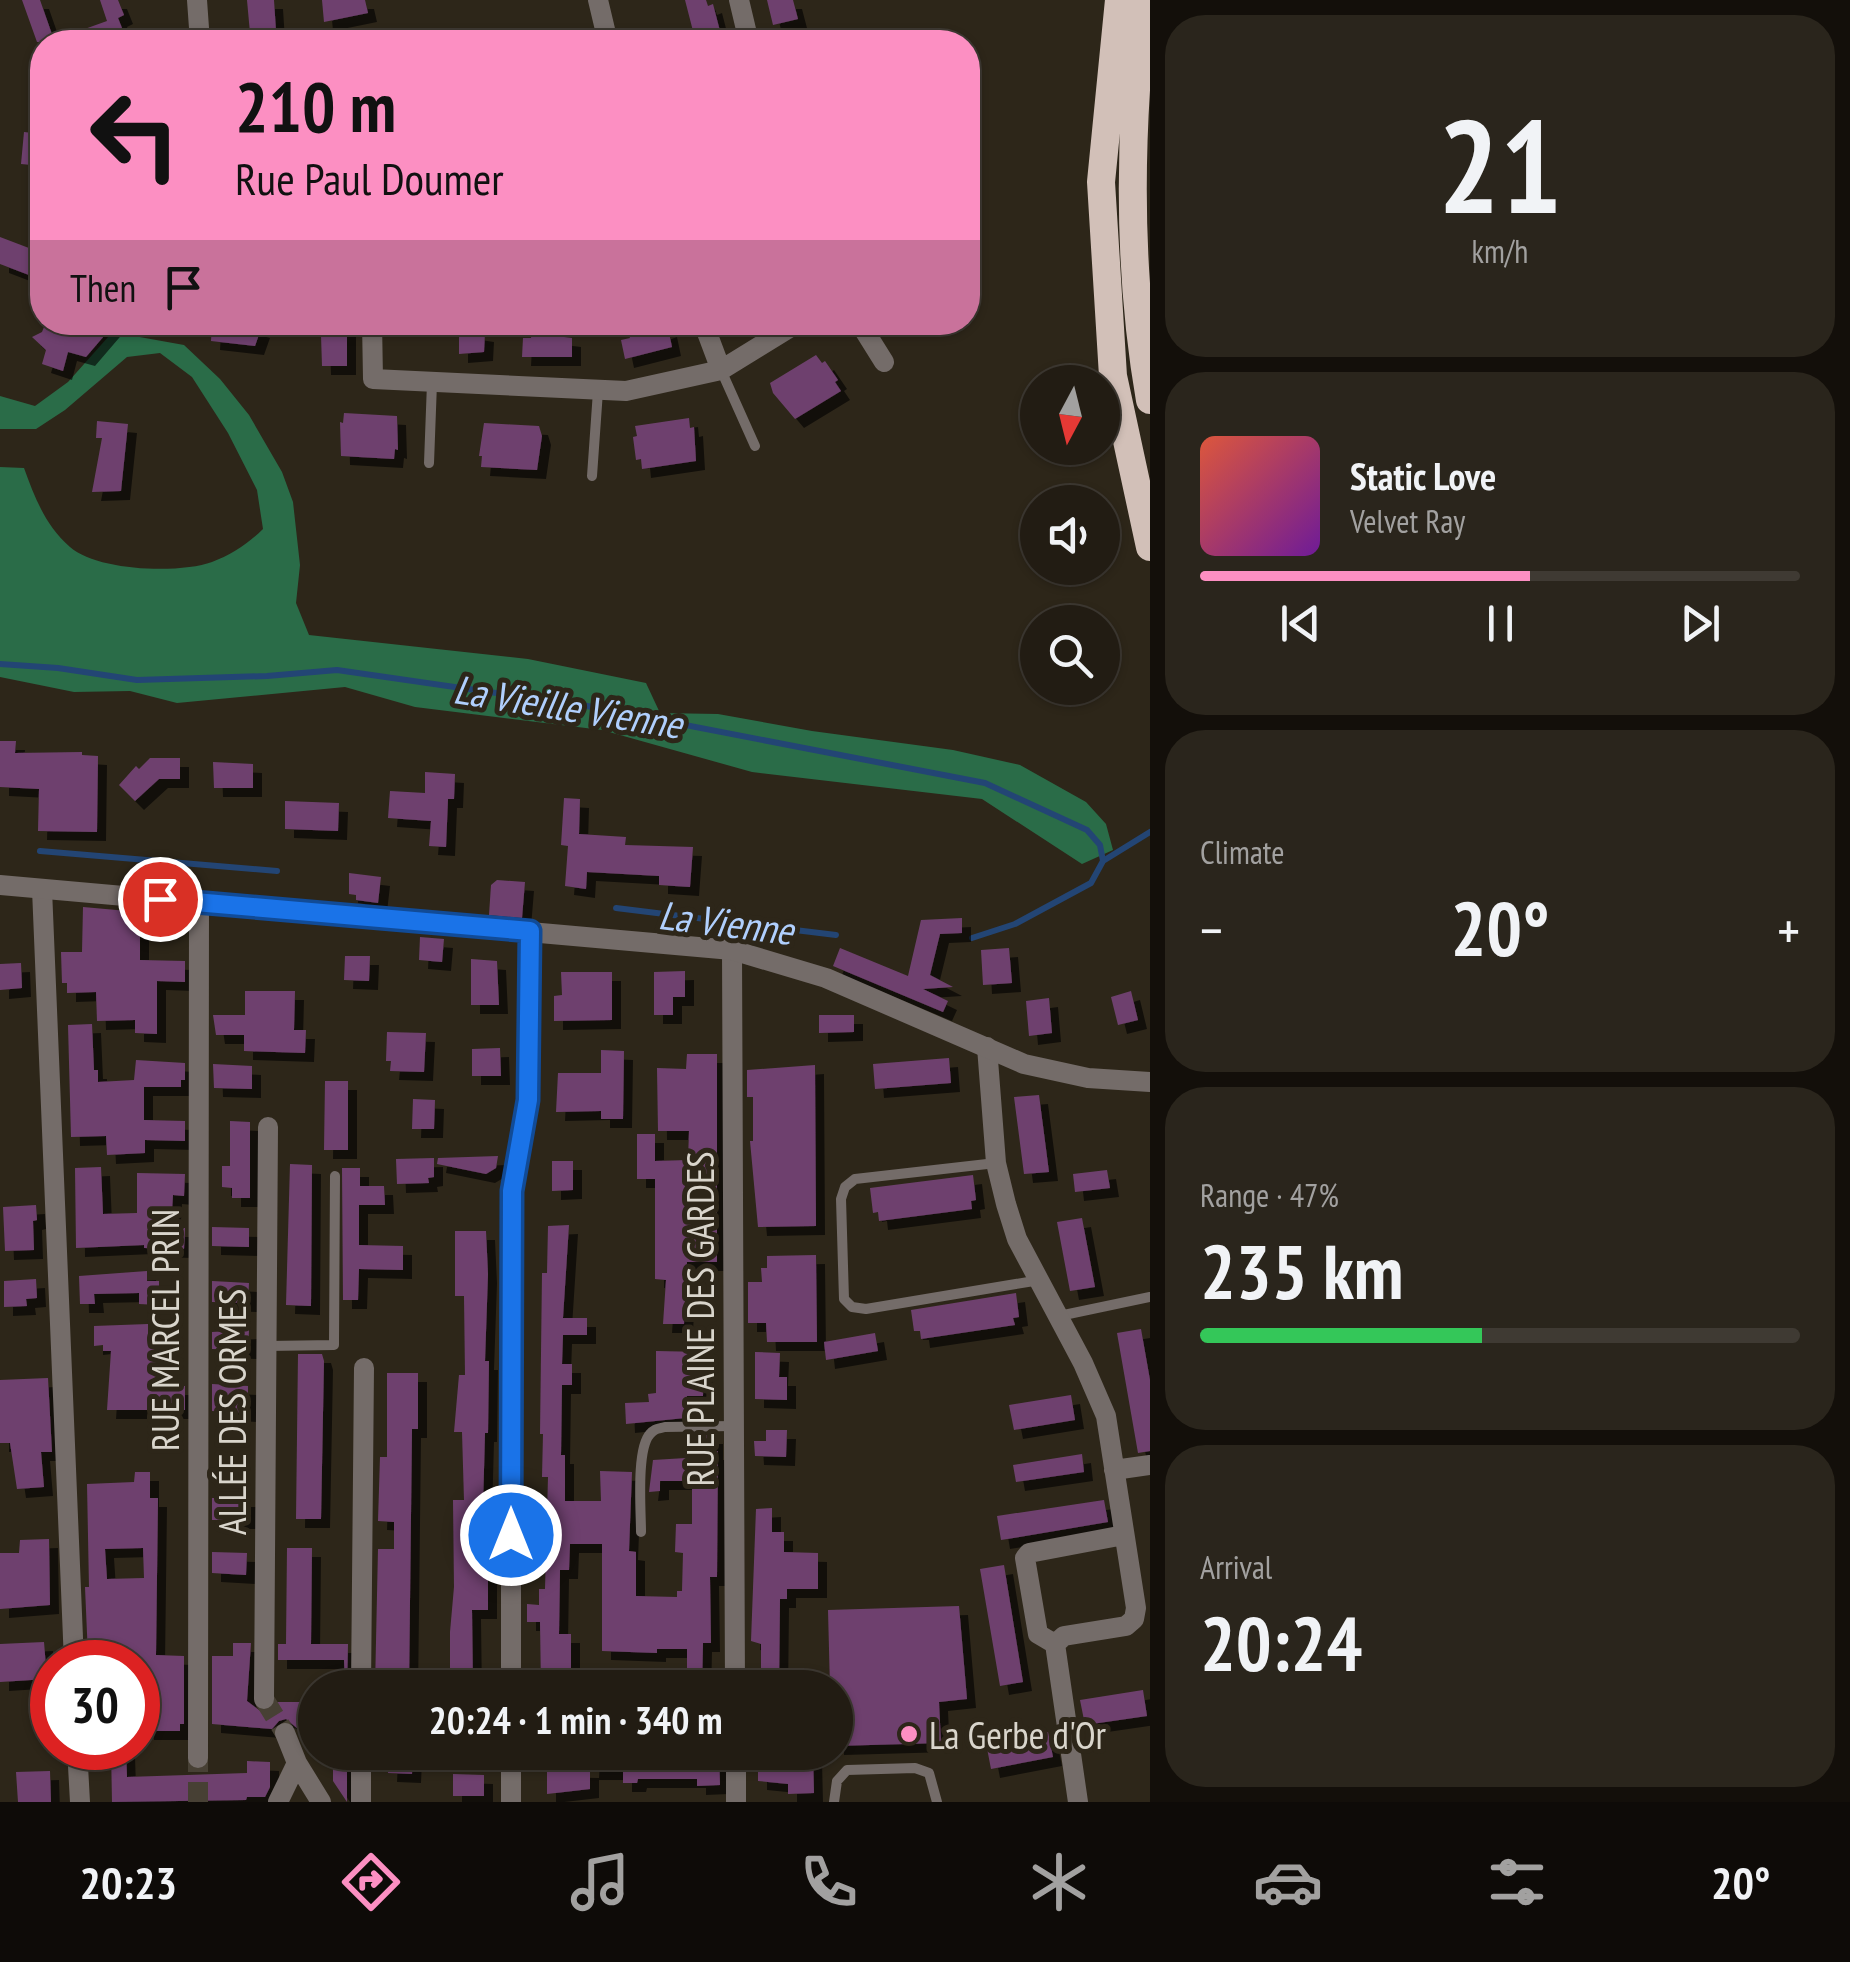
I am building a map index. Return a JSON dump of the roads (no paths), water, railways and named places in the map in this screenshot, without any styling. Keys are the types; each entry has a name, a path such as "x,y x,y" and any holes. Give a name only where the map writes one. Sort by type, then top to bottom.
{"highway":[{"path":"1119,0 1101,182 1113,376 1150,548"},
{"path":"1144,0 1133,136 1132,210 1150,400"}],"street":[{"path":"197,0 199,30"},
{"path":"598,0 605,30"},
{"path":"739,0 746,30"},
{"path":"372,335 373,379 626,391 722,370 778,335"},
{"path":"708,335 722,370"},
{"path":"867,335 884,362"},
{"path":"0,885 732,950 826,978 1024,1064 1088,1078 1150,1082"},
{"path":"42,890 73,1640"},
{"name":"RUE MARCEL PRIN","path":"198,1758 199,902"},
{"path":"511,1670 512,1191 528,1100 530,931"},
{"name":"RUE PLAINE DES GARDES","path":"732,950 736,1670"},
{"path":"986,1048 996,1163 1018,1239 1106,1416 1136,1608 1134,1619 1126,1626 1064,1636 1055,1644"},
{"name":"ALLÉE DES ORMES","path":"264,1699 268,1126"},
{"path":"362,1670 364,1368"},
{"path":"1114,1470 1150,1464"},
{"path":"1055,1644 1038,1634 1026,1558 1029,1552 1124,1535"},
{"path":"1055,1644 1078,1802"},
{"path":"285,1733 296,1763 322,1802"},
{"path":"278,1802 296,1763"},
{"path":"79,1770 80,1802"},
{"path":"360,1802 361,1770"},
{"path":"510,1802 511,1770"},
{"path":"736,1770 736,1802"}],"lane":[{"path":"722,370 755,446"},
{"path":"429,463 432,383"},
{"path":"592,476 598,390"},
{"path":"996,1163 855,1179 845,1186 841,1200 844,1299 852,1307 866,1309 1040,1280"},
{"path":"267,1346 334,1345 335,1176"},
{"path":"1059,1316 1150,1297"},
{"path":"641,1532 641,1478 649,1435 665,1427 734,1426"},
{"path":"834,1802 837,1781 847,1770 915,1768 929,1773 937,1802"}],"waterway":[{"name":"La Vieille Vienne","path":"0,664 137,680 337,670 587,706 985,783 1087,830 1100,845 1103,861"},
{"name":"La Vienne","path":"972,938 1015,924 1091,883 1103,861 1150,832"},
{"name":"La Vienne","path":"40,851 277,871"},
{"name":"La Vienne","path":"616,908 836,935"}],"tunnel":[{"path":"264,1699 285,1733"},
{"path":"198,1758 198,1802"}],"place":[{"name":"La Gerbe d'Or","path":"909,1734"}]}
